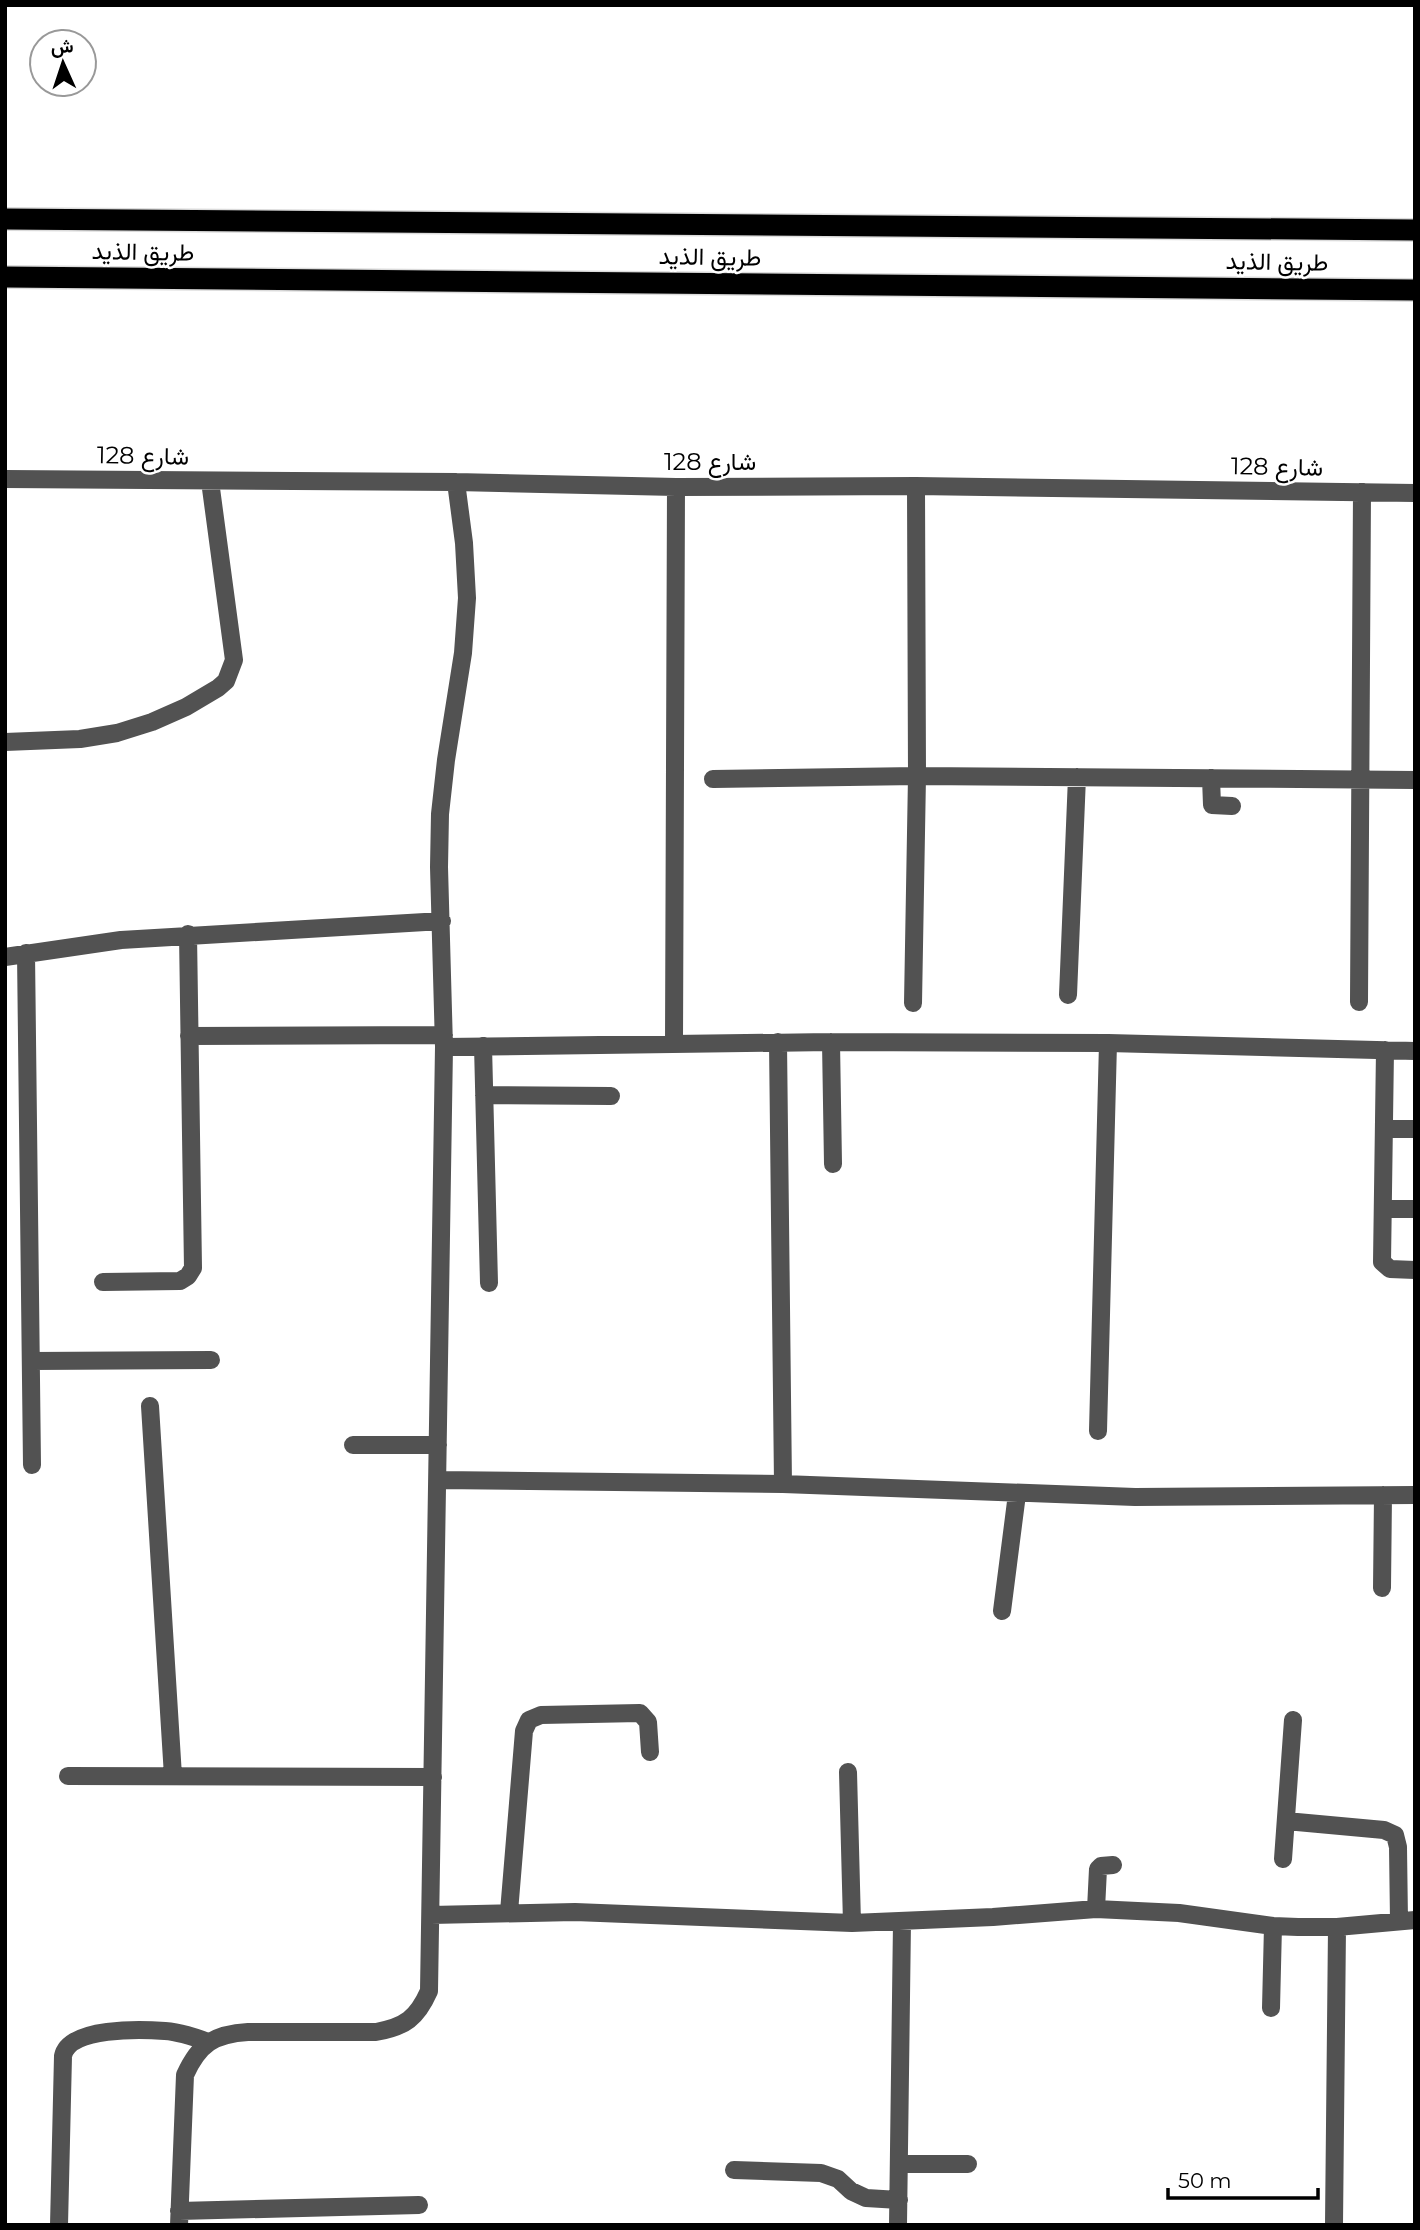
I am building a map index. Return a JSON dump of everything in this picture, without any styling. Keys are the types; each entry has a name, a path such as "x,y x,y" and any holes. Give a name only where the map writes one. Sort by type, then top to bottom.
{"highway":[{"name":"طريق الذيد","path":"5,219 1414,230"},
{"name":"طريق الذيد","path":"5,277 1415,290"}],"street":[{"name":"شارع 128","path":"5,479 1415,493"},
{"path":"5,742 80,739 117,733 186,707 226,681 234,660 209,481"},
{"path":"419,2205 179,2218 185,2076 193,2057 208,2042 227,2033 376,2032 394,2029 410,2020 422,2007 429,1991 444,1041 440,814 463,653 467,598 464,542 456,482"},
{"path":"913,1003 917,776 916,486"},
{"path":"674,1043 676,487"},
{"path":"1359,1002 1362,492"},
{"path":"713,779 917,776 1415,780"},
{"path":"1068,996 1077,777"},
{"path":"1210,778 1212,805 1231,806"},
{"path":"5,957 121,940 188,934 442,921"},
{"path":"103,1282 180,1281 188,1276 192,1268 188,934"},
{"path":"26,953 32,1465"},
{"path":"189,1036 444,1041 483,1046 831,1041 1108,1043 1415,1051"},
{"path":"831,1041 833,1164"},
{"path":"778,1042 783,1484"},
{"path":"1098,1431 1108,1043"},
{"path":"483,1046 488,1283"},
{"path":"1385,1050 1382,1262 1390,1269 1415,1270"},
{"path":"484,1095 611,1096"},
{"path":"1384,1129 1415,1129"},
{"path":"1383,1209 1415,1209"},
{"path":"31,1362 211,1360"},
{"path":"150,1406 173,1776"},
{"path":"353,1445 438,1445"},
{"path":"438,1480 783,1484 1135,1497 1415,1495"},
{"path":"1002,1611 1017,1494"},
{"path":"1381,1588 1383,1496"},
{"path":"509,1912 524,1731 529,1720 541,1715 640,1713 648,1722 650,1752"},
{"path":"1283,1859 1293,1720"},
{"path":"848,1772 852,1923"},
{"path":"68,1776 433,1777"},
{"path":"431,1915 509,1912 647,1914 852,1923 1096,1909 1179,1913 1273,1926 1337,1927 1407,1921 1395,1835 1384,1830 1286,1821"},
{"path":"1096,1909 1098,1869 1101,1866 1113,1865"},
{"path":"898,2225 902,1922"},
{"path":"1271,2008 1273,1926"},
{"path":"1334,2225 1337,1927"},
{"path":"60,2225 62,2056 66,2045 76,2039 106,2032 151,2030 180,2033 208,2042"},
{"path":"899,2164 968,2164"},
{"path":"734,2170 821,2173 838,2179 851,2191 866,2198 899,2200"}]}
